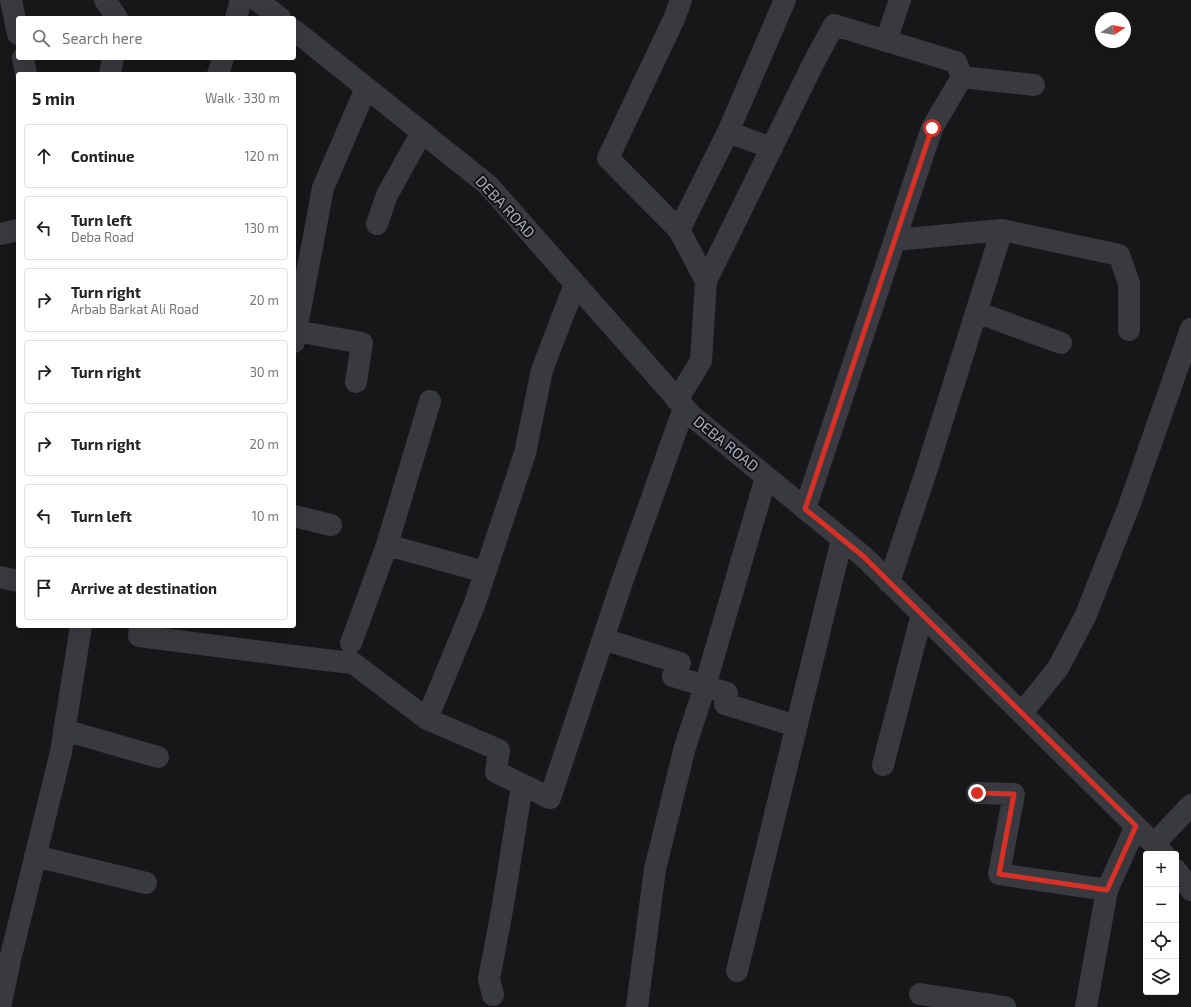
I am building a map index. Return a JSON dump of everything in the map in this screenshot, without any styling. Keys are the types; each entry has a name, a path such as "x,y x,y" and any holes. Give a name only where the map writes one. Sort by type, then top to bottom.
{"street":[{"path":"11,0 16,24"},
{"path":"105,0 116,16"},
{"path":"237,16 241,0"},
{"path":"257,0 277,16"},
{"path":"681,0 674,19 608,158 679,230 706,281"},
{"path":"679,230 728,132 785,0"},
{"path":"886,41 900,0"},
{"path":"140,628 139,636 353,663 427,719 499,750 496,772 550,798 681,404 701,361 706,281 815,60 834,25 956,62 962,77"},
{"name":"DEBA ROAD","path":"296,32 488,185 692,416 863,556 1159,849"},
{"path":"22,60 26,72"},
{"path":"110,72 113,60"},
{"path":"219,72 222,60"},
{"path":"962,77 1034,85"},
{"path":"805,509 932,128 962,77"},
{"path":"296,331 323,188 366,88"},
{"path":"378,224 387,195 422,132"},
{"path":"728,132 772,148"},
{"path":"0,234 16,230"},
{"path":"895,240 1002,230 1119,254 1129,284 1129,330"},
{"path":"890,582 1002,230"},
{"path":"427,719 475,603 525,453 542,370 575,284"},
{"path":"976,312 1061,343"},
{"path":"1022,713 1058,668 1085,617 1129,506 1191,329"},
{"path":"296,336 362,343 356,382"},
{"path":"351,643 387,545 430,401"},
{"path":"637,1007 655,869 685,748 705,686 766,477"},
{"path":"296,516 331,525"},
{"path":"737,971 842,539"},
{"path":"387,545 485,572"},
{"path":"0,577 16,581"},
{"path":"883,765 922,614"},
{"path":"0,1007 10,960 8,930 35,856 61,752 82,628"},
{"path":"603,639 680,663 673,676 727,693 725,704 796,726"},
{"path":"64,730 158,757"},
{"path":"493,995 489,979 503,905 522,785"},
{"path":"977,793 1014,794 999,874 1107,890"},
{"path":"1159,849 1191,806"},
{"path":"1086,1007 1107,890 1136,826"},
{"path":"35,856 146,883"},
{"path":"1179,874 1191,890"},
{"path":"920,994 1006,1007"}],"route":[{"path":"932,128 805,509 863,556 1136,826 1107,890 999,874 1014,794 977,793"}]}
